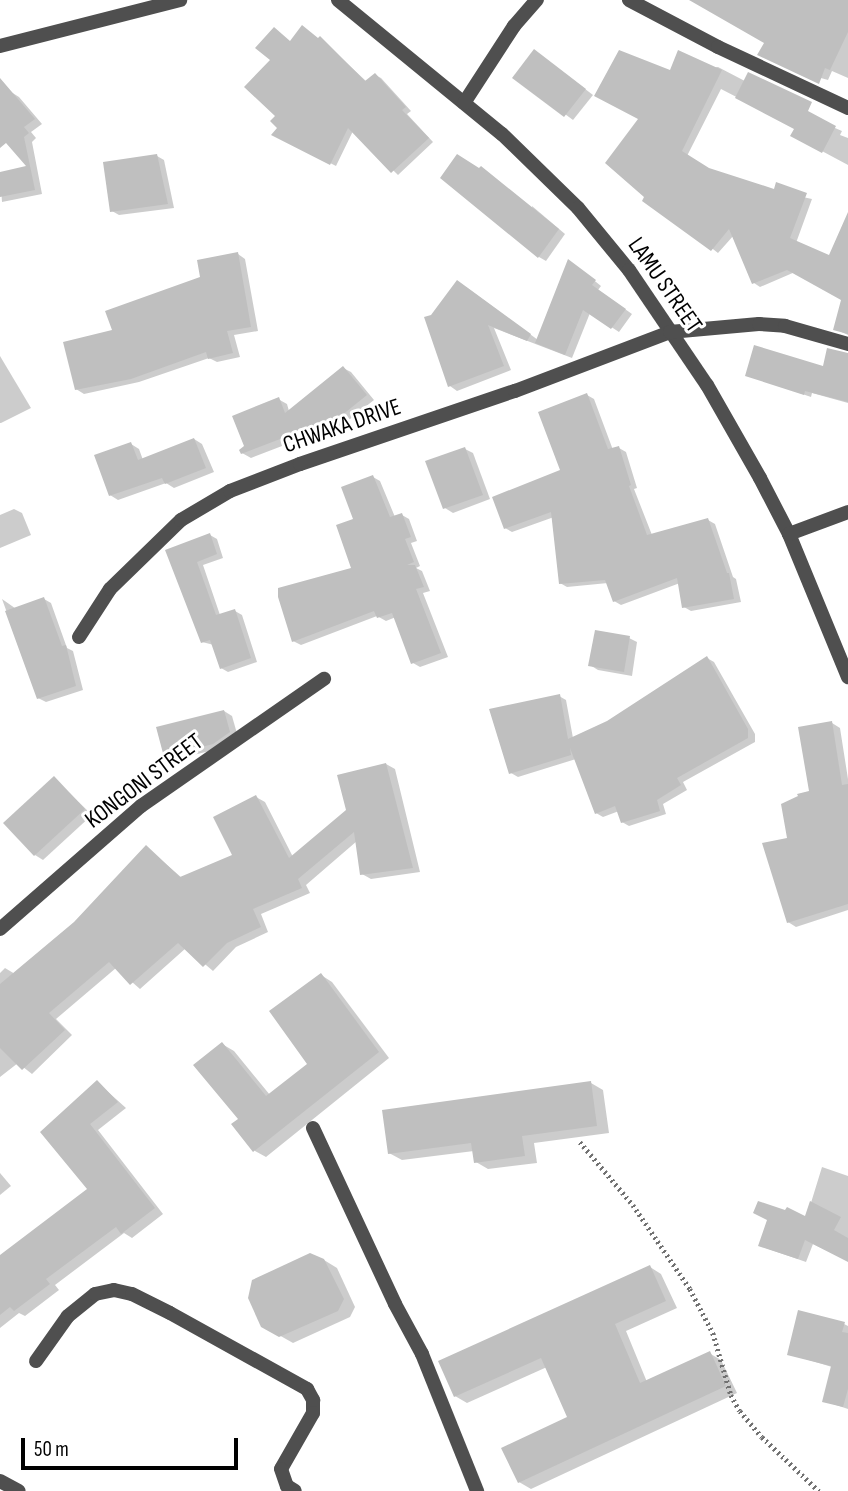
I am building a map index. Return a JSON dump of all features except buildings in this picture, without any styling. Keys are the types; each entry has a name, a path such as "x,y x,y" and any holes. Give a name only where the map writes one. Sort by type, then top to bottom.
{"street":[{"path":"0,46 180,0"},
{"name":"LAMU STREET","path":"338,0 502,134 586,216 629,270 707,385 789,534 848,677"},
{"path":"464,103 514,26 537,0"},
{"path":"629,0 718,47 848,108"},
{"name":"CHWAKA DRIVE","path":"79,637 110,589 181,520 230,491 299,464 515,391 670,332 759,324 785,326 848,344"},
{"path":"789,534 848,512"},
{"name":"KONGONI STREET","path":"0,929 141,806 324,680"},
{"path":"313,1128 395,1304 422,1354 477,1491"},
{"path":"36,1361 68,1315 95,1294 114,1290 132,1294 170,1313 307,1390 313,1400 313,1413 281,1469 287,1486 295,1491"},
{"path":"0,1481 19,1491"}],"path":[{"path":"580,1142 633,1205 696,1300 713,1333 731,1395 740,1411 762,1437 819,1491"}]}
